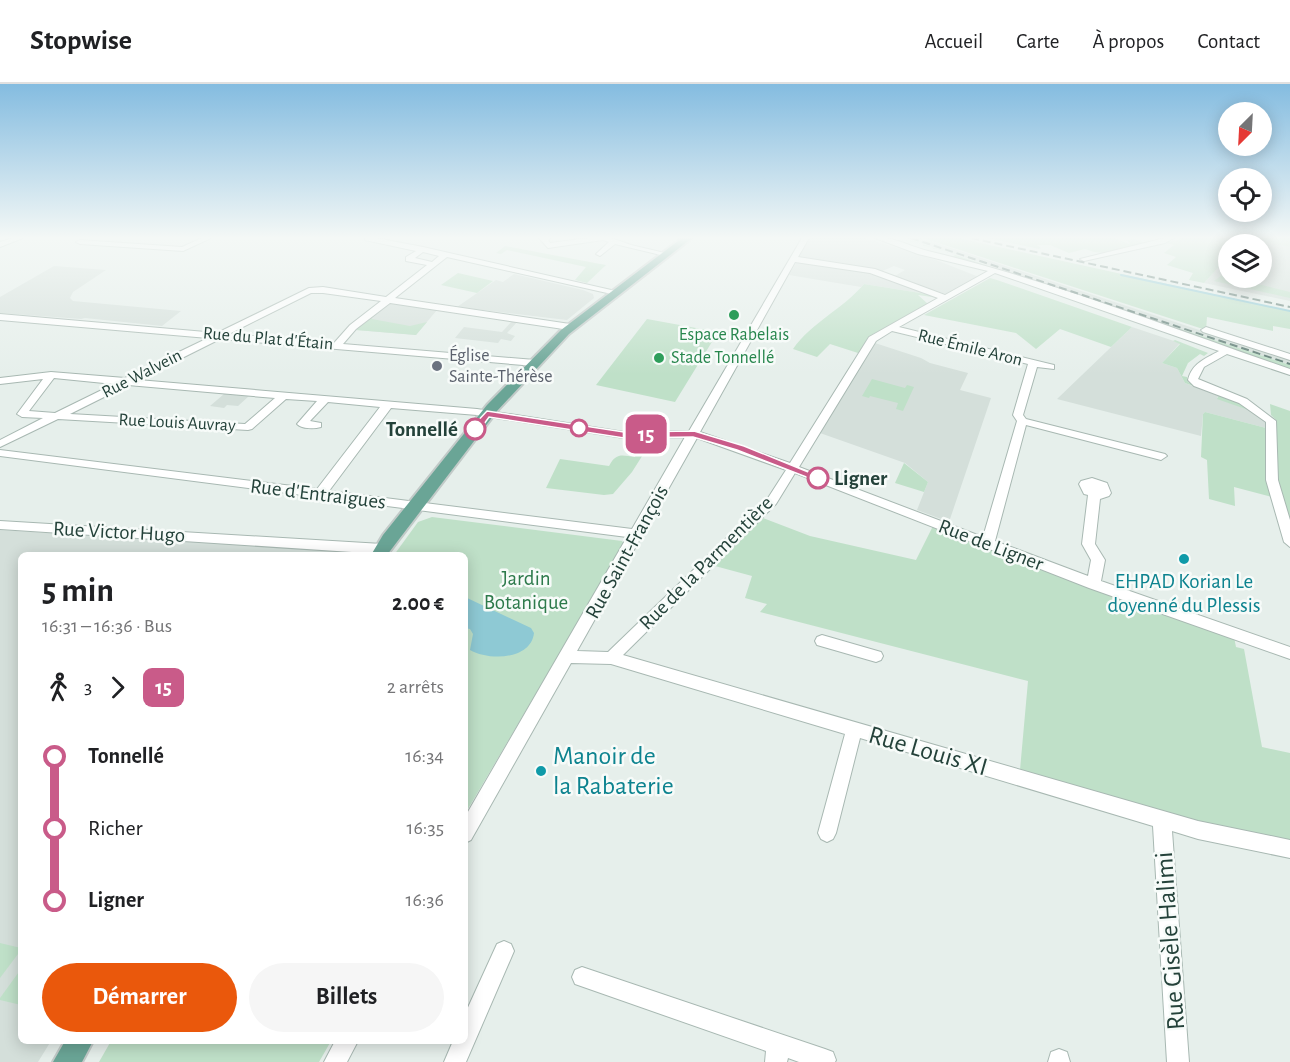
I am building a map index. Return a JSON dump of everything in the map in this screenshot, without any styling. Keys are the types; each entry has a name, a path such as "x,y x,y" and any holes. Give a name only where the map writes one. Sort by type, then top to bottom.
{"main road":[{"path":"380,552 410,505 487,414 570,327 627,284"},
{"path":"68,1062 78,1044"}],"street":[{"path":"337,345 353,327 406,284"},
{"path":"577,284 616,292"},
{"name":"Rue Saint-François","path":"468,829 779,284"},
{"path":"907,284 946,298"},
{"name":"Rue de la Parmentière","path":"611,658 761,514 779,490 872,339 971,284"},
{"path":"1035,284 1290,373"},
{"name":"Rue Walvein","path":"0,444 304,292 317,290 386,299"},
{"path":"386,299 570,327"},
{"name":"Rue du Plat d'Étain","path":"0,317 535,363"},
{"name":"Rue Émile Aron","path":"890,328 1051,368"},
{"path":"1206,330 1290,357"},
{"path":"1225,351 1200,364 1194,371 1193,378 1198,384 1243,400 1271,421 1272,480 1290,542"},
{"path":"988,543 1022,421 1018,414 1033,363"},
{"name":"Rue de Ligner","path":"0,381 51,375 487,414 618,434 694,434 722,441 1094,584 1290,652"},
{"name":"Rue Louis Auvray","path":"51,375 22,414 248,427 284,395"},
{"path":"317,425 302,424 326,399"},
{"path":"320,494 388,404"},
{"path":"1022,421 1161,456"},
{"name":"Rue d'Entraigues","path":"0,453 637,534"},
{"path":"1094,494 1088,544 1098,560 1094,584"},
{"name":"Rue Victor Hugo","path":"0,525 380,552"},
{"path":"822,641 876,656"},
{"name":"Rue Louis XI","path":"567,657 611,658 1162,820 1214,834 1290,849"},
{"path":"827,832 854,730"},
{"name":"Rue Gisèle Halimi","path":"1162,820 1178,1062"},
{"path":"468,1033 504,951"},
{"path":"582,977 777,1053 825,1060"},
{"path":"335,1062 345,1044"},
{"path":"455,1062 463,1044"}],"shaded area":[{"path":"23,284 86,284 73,292 70,298 73,301 181,311 162,326 85,318 0,313 0,297"},
{"path":"491,284 556,284 583,290 593,294 594,298 567,320 457,307"},
{"path":"841,284 900,284 933,295 864,284 861,287"},
{"path":"914,284 966,284 946,294"},
{"path":"1044,284 1059,284 1290,360 1290,365"},
{"path":"1272,284 1290,284 1290,301 1228,288 1272,288"},
{"path":"388,302 437,310 416,335 356,330"},
{"path":"512,321 517,322 507,333 515,336 511,341 501,339 498,343 455,338 464,327 502,332"},
{"path":"1132,327 1180,343 1162,363 1177,368 1185,383 1254,412 1266,421 1266,428 1205,412 1201,436 1057,399"},
{"path":"875,343 930,363 968,373 960,390 991,398 949,522 917,510 928,482 905,463 820,433"},
{"path":"224,394 249,396 238,406 227,405 224,408 210,406"},
{"path":"0,530 359,552 18,552 18,1044 49,1044 38,1062 0,1062"}],"green space":[{"path":"443,284 489,284 477,293 441,285"},
{"path":"864,284 933,295 939,298 918,295 928,304 873,334 858,353 830,344 817,357 793,349 809,331 847,301"},
{"path":"980,284 1006,284 1132,327 1111,347 1060,329 1036,349 1016,333 924,315"},
{"path":"1040,284 1290,365 1290,370"},
{"path":"1063,284 1166,284 1290,311 1290,329 1273,326 1273,331 1207,317 1206,330"},
{"path":"1245,288 1272,288 1290,292 1290,298"},
{"path":"372,316 372,319 410,326 427,322 416,335 356,330"},
{"name":"Stade Tonnellé","path":"647,319 718,332 675,402 596,385"},
{"path":"1173,341 1208,353 1204,356 1200,354 1188,363 1182,376 1187,377 1188,382 1241,402 1254,412 1217,399 1219,395 1185,383 1177,368 1162,363 1180,344"},
{"path":"872,379 905,388 907,385 914,387 903,411 896,409 898,403 862,396"},
{"path":"1270,404 1290,411 1290,529 1276,484 1277,421 1271,415"},
{"path":"1205,412 1266,428 1272,497 1234,487 1235,506 1209,499 1207,460 1201,457 1203,414"},
{"path":"637,452 644,453 632,472 613,494 546,488 560,459 609,466 617,457 635,457"},
{"path":"904,463 928,482 924,492 895,483"},
{"name":"Jardin Botanique","path":"432,517 622,541 624,544 468,809 468,552 396,552 418,522"},
{"path":"763,518 810,536 916,560 933,526 1234,637 1236,647 1244,649 1262,747 1290,753 1290,842 1214,827 1020,770 1028,681 760,612 767,604 745,598 752,576 715,566"},
{"path":"0,943 18,947 18,954 0,978"},
{"path":"18,973 18,1004 0,1000"},
{"path":"109,1044 329,1044 319,1062 99,1062"}],"water":[{"path":"468,598 531,628 534,633 525,649 508,656 498,657 478,654 470,650 473,634 468,629"}],"waterway":[{"path":"1162,284 1290,311"}],"railway":[{"path":"1048,284 1290,364"},
{"path":"1182,284 1290,307"}],"bus line":[{"name":"15","path":"475,429 487,414 624,435 694,434 740,448 818,478"}],"place":[{"name":"Espace Rabelais","path":"734,315"},
{"name":"Stade Tonnellé","path":"659,358"},
{"name":"Église Sainte-Thérèse","path":"437,366"},
{"name":"Tonnellé","path":"475,429"},
{"name":"Ligner","path":"818,478"},
{"name":"EHPAD Korian Le doyenné du Plessis","path":"1184,559"},
{"name":"Manoir de la Rabaterie","path":"541,771"}]}
